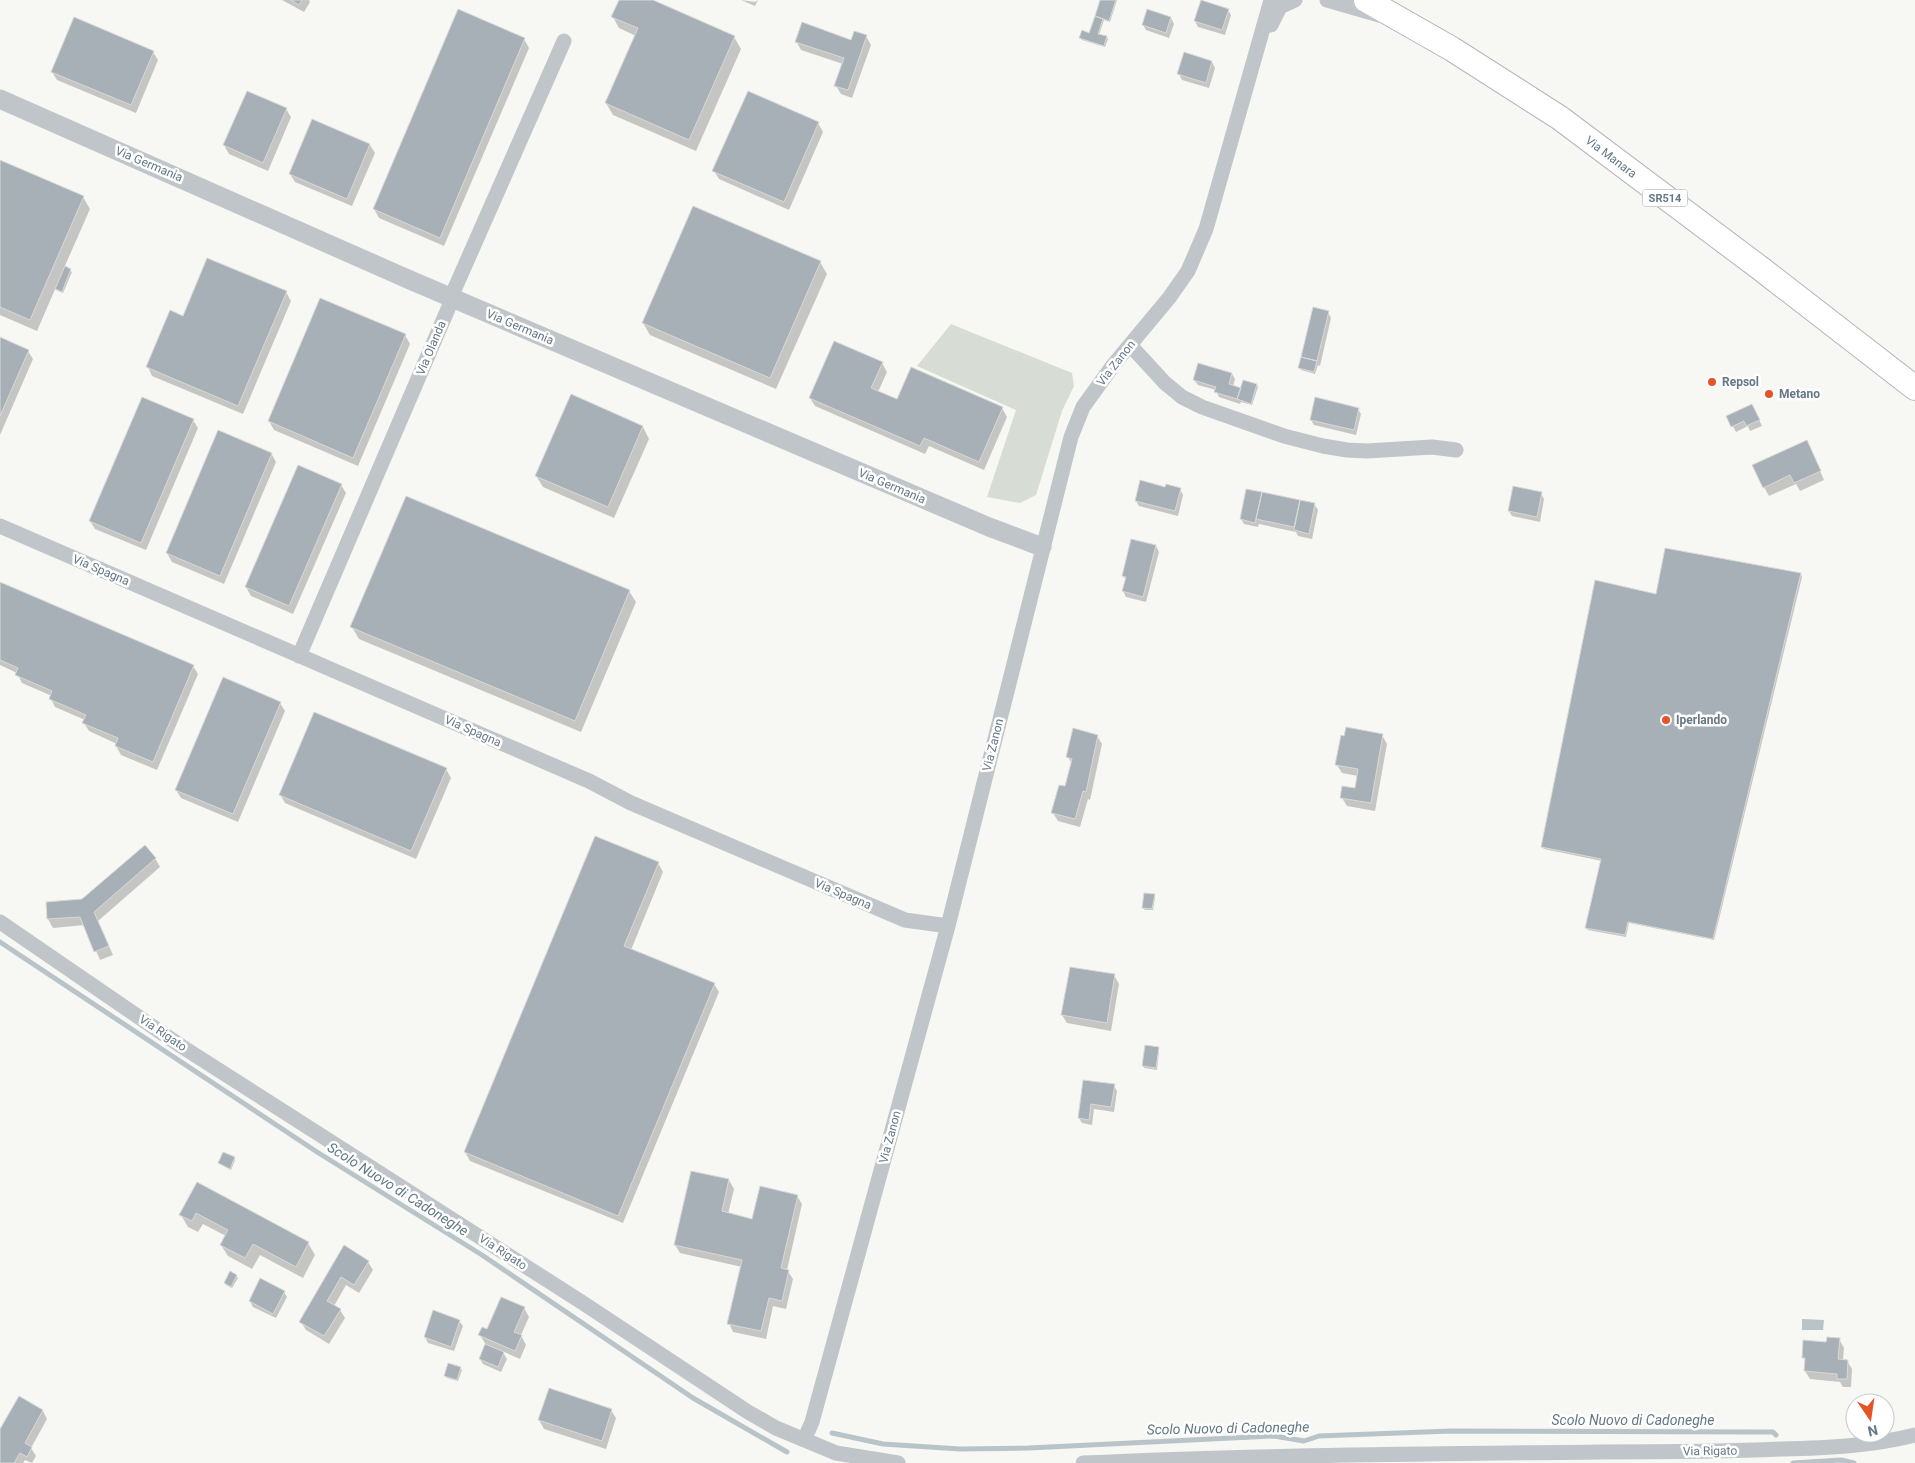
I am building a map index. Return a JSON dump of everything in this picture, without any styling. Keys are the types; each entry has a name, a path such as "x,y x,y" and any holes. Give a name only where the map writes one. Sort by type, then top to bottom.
{"main road":[{"name":"Via Manara","path":"1366,0 1491,74 1560,118 1760,268 1915,388"}],"street":[{"name":"Via Zanon","path":"804,1440 812,1422 948,926 1070,436 1083,406 1188,272 1200,245 1219,188 1271,0"},
{"name":"Via Zanon","path":"1248,82 1263,42 1280,7 1294,0"},
{"path":"1327,0 1404,22"},
{"name":"Via Olanda","path":"300,656 452,298 564,42"},
{"name":"Via Germania","path":"0,99 452,298 988,528 1042,547"},
{"path":"1130,345 1164,383 1182,397 1202,407 1284,436 1347,450 1367,451 1432,447 1456,450"},
{"name":"Via Spagna","path":"0,526 588,781 631,803 905,920 948,926"},
{"name":"Via Rigato","path":"0,922 181,1046 582,1303 748,1412 776,1428 836,1453 898,1463"},
{"name":"Via Rigato","path":"1083,1463 1194,1458 1347,1455 1730,1451 1857,1446 1915,1435"}],"shaded area":[{"path":"951,324 1072,373 1074,386 1062,411 1036,495 1020,503 987,497 1016,410 917,366"},
{"path":"1802,1319 1824,1320 1823,1330 1802,1330"}],"building":[{"path":"291,0 302,0 299,5"},
{"path":"619,0 653,0 735,36 689,140 605,103 638,28 611,17"},
{"path":"1100,0 1116,0 1109,21 1095,16"},
{"path":"1201,0 1229,9 1222,30 1194,21"},
{"path":"458,9 525,38 440,238 373,209"},
{"path":"1147,9 1171,17 1166,33 1142,25"},
{"path":"1095,16 1103,19 1098,34 1107,36 1104,46 1079,38 1082,30 1089,33"},
{"path":"74,17 154,51 131,105 51,72"},
{"path":"802,22 851,40 854,31 867,35 848,90 834,86 844,58 795,42"},
{"path":"1184,52 1212,61 1206,83 1177,74"},
{"path":"247,91 287,108 263,163 223,145"},
{"path":"748,91 819,122 784,202 712,171"},
{"path":"312,119 370,144 347,199 289,174"},
{"path":"0,160 84,196 30,320 0,307"},
{"path":"693,206 821,261 770,378 642,323"},
{"path":"207,258 287,291 238,406 146,367 170,310 183,316"},
{"path":"65,266 71,269 62,292 55,289"},
{"path":"320,298 406,334 353,458 268,421"},
{"path":"1313,307 1329,311 1317,361 1301,357"},
{"path":"0,337 29,350 0,416"},
{"path":"834,341 883,362 871,388 897,399 911,367 1003,407 979,462 924,438 920,446 809,398"},
{"path":"1301,357 1317,361 1314,372 1298,368"},
{"path":"1198,363 1232,373 1229,384 1241,388 1237,399 1214,392 1216,387 1193,380"},
{"path":"1243,380 1257,384 1251,404 1237,399"},
{"path":"571,394 643,426 608,507 535,476"},
{"path":"142,397 194,419 141,543 89,521"},
{"path":"1315,397 1359,408 1354,430 1310,420"},
{"path":"1752,404 1760,420 1746,426 1744,421 1731,427 1726,416"},
{"path":"218,430 272,453 220,576 166,553"},
{"path":"1807,440 1821,471 1794,483 1790,475 1763,488 1752,465"},
{"path":"298,465 342,484 289,606 245,587"},
{"path":"1140,480 1165,487 1166,484 1181,488 1175,511 1135,501"},
{"path":"1513,486 1542,492 1537,517 1508,511"},
{"path":"1246,489 1262,492 1255,523 1240,519"},
{"path":"1262,492 1300,500 1294,527 1256,519"},
{"path":"406,496 630,590 575,721 350,627"},
{"path":"1300,500 1315,503 1309,534 1294,530"},
{"path":"1131,539 1156,545 1143,597 1122,591 1126,577 1122,576"},
{"name":"Iperlando","path":"1665,548 1801,573 1713,939 1628,922 1625,935 1585,928 1601,859 1541,847 1595,580 1656,594"},
{"path":"0,582 194,665 153,762 115,746 118,738 82,723 86,715 49,699 52,691 15,675 18,668 0,660"},
{"path":"223,677 281,702 233,814 175,790"},
{"path":"314,712 447,768 411,851 279,795"},
{"path":"1346,727 1383,734 1371,803 1340,798 1342,786 1355,788 1358,769 1335,765 1341,735 1344,736"},
{"path":"1073,728 1098,735 1086,792 1083,791 1075,819 1051,813 1059,785 1065,786 1072,759 1066,757"},
{"path":"595,836 659,862 624,946 715,983 618,1216 464,1152"},
{"path":"145,845 156,858 94,912 109,946 94,952 80,917 47,919 46,902 82,899"},
{"path":"1144,893 1155,894 1152,909 1142,908"},
{"path":"1070,967 1115,974 1107,1023 1061,1015"},
{"path":"1145,1045 1159,1047 1156,1068 1142,1066"},
{"path":"1083,1080 1115,1084 1111,1107 1091,1104 1089,1120 1078,1118"},
{"path":"223,1152 235,1157 230,1169 218,1163"},
{"path":"691,1171 729,1179 722,1211 752,1219 760,1186 798,1195 781,1268 789,1270 782,1301 769,1298 761,1331 727,1324 742,1260 674,1245"},
{"path":"197,1182 309,1242 296,1267 253,1244 245,1258 220,1245 228,1230 196,1213 192,1221 179,1215"},
{"path":"344,1245 369,1261 354,1285 341,1277 327,1301 341,1309 324,1336 299,1322"},
{"path":"230,1271 237,1275 231,1287 224,1283"},
{"path":"260,1278 285,1291 273,1314 249,1301"},
{"path":"501,1297 525,1307 514,1332 522,1335 515,1351 478,1335 482,1327 487,1329"},
{"path":"433,1310 460,1320 451,1347 424,1337"},
{"path":"1827,1337 1840,1338 1838,1359 1848,1360 1847,1379 1837,1379 1837,1374 1804,1371 1805,1358 1802,1358 1803,1340 1826,1342"},
{"path":"485,1344 504,1352 498,1367 479,1359"},
{"path":"448,1363 461,1367 457,1380 444,1376"},
{"path":"549,1388 612,1409 602,1441 538,1420"},
{"path":"19,1396 43,1410 25,1443 32,1447 27,1457 20,1453 14,1463 0,1463 0,1429"}],"waterway":[{"name":"Scolo Nuovo di Cadoneghe","path":"0,942 317,1152 482,1255 693,1398 787,1452"},
{"name":"Scolo Nuovo di Cadoneghe","path":"832,1433 883,1444 960,1449 1029,1448 1274,1436 1304,1441 1319,1436 1451,1431 1773,1432 1776,1435"},
{"name":"Scolo Nuovo di Cadoneghe","path":"1793,1463 1841,1460 1854,1463"}],"place":[{"name":"Repsol","path":"1712,382"},
{"name":"Metano","path":"1769,394"},
{"name":"Iperlando","path":"1666,720"}]}
